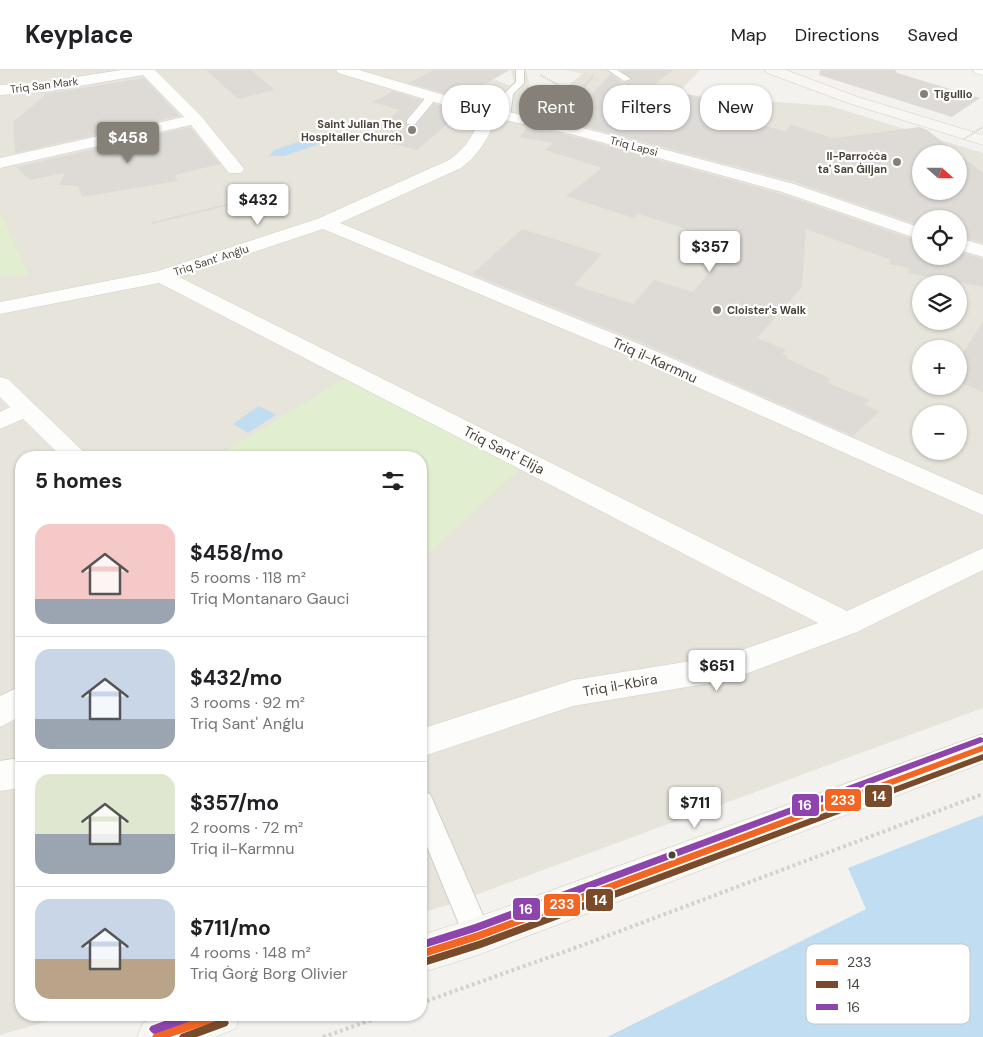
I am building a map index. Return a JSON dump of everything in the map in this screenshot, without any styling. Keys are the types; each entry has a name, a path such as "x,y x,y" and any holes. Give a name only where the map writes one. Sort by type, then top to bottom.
{"main road":[{"path":"772,70 853,100 983,140"},
{"path":"427,952 478,936 983,748"},
{"path":"157,1037 204,1021"}],"street":[{"path":"147,70 195,119 235,169"},
{"name":"Triq San Mark","path":"0,90 45,87 147,70"},
{"name":"Triq Lapsi","path":"343,70 442,100"},
{"path":"411,122 432,97"},
{"name":"Triq Lapsi","path":"509,117 577,131 788,188 912,231"},
{"path":"0,163 195,119"},
{"name":"Triq Sant' Anǵlu","path":"0,308 162,276 324,222 455,164 468,155 483,130"},
{"name":"Triq il-Karmnu","path":"324,222 629,348 983,506"},
{"path":"967,246 983,251"},
{"name":"Triq Sant' Elija","path":"162,276 846,624"},
{"path":"0,384 70,451"},
{"path":"0,421 25,409"},
{"name":"Triq il-Kbira","path":"427,741 573,693 729,666 846,624 983,558"},
{"path":"0,714 15,703"},
{"path":"0,776 15,774"},
{"path":"427,816 478,936"}],"lane":[{"path":"509,93 520,83 520,70"},
{"path":"612,70 626,79"}],"path":[{"path":"540,74 559,85"},
{"path":"586,85 594,75"},
{"path":"964,139 983,128"},
{"path":"152,223 239,202"},
{"path":"427,1000 575,948 983,794"},
{"path":"323,1037 369,1021"}],"shaded area":[{"path":"0,70 491,70 494,79 508,85 442,85 442,130 509,130 509,85 519,89 519,130 593,130 593,85 569,85 583,73 637,85 603,85 603,130 690,130 690,95 700,96 700,130 772,130 772,101 830,106 957,145 912,145 912,200 968,200 968,148 983,153 983,708 451,904 427,911 427,451 15,451 15,1021 48,1021 0,1035"},
{"path":"511,70 526,70 529,85 519,85 519,95 509,93 509,86 514,83"},
{"path":"564,70 700,70 686,85 638,85"},
{"path":"513,94 519,95 519,113 516,112"}],"green space":[{"path":"1,213 28,275 0,276"},
{"path":"347,377 522,467 427,554 427,451 225,451"}],"water":[{"path":"310,138 320,144 284,156 269,156 274,150"},
{"path":"259,406 276,415 248,433 233,424"},
{"path":"983,815 983,1037 607,1037 866,909 848,868"}],"building":[{"path":"206,70 251,70 275,90 238,99"},
{"path":"433,70 510,70 483,85 442,85 442,93 409,83"},
{"path":"620,70 673,70 655,84 658,85 603,85 603,130 690,130 690,95 700,98 700,130 772,130 772,128 785,131 791,125 833,138 920,127 927,130 946,145 912,145 912,200 968,200 968,161 983,173 983,243 967,238 967,210 912,210 912,223 795,182 593,129 593,93 611,74 623,83 633,80"},
{"name":"Tigullio","path":"820,70 895,70 897,73 980,98 952,117 819,75"},
{"path":"144,78 180,116 15,153 13,122 46,94"},
{"name":"Saint Julian The Hospitaller Church","path":"393,91 421,100 406,119 407,126 416,125 434,104 442,106 442,129 417,150 380,141 392,132 376,128 400,110 373,102"},
{"path":"190,127 220,164 175,175 178,181 82,197 78,186 59,185 65,173 30,180 16,167"},
{"path":"525,130 542,130 575,137 781,194 912,239 912,265 967,265 967,254 983,259 983,287 967,284 967,275 919,275 908,273 909,268 889,264 891,260 806,229 802,287 757,338 787,350 782,354 788,356 786,358 831,379 828,383 870,400 865,404 879,412 853,436 638,341 472,274 522,229 602,254 574,285 633,304 654,280 693,292 733,243 638,214 634,218 566,196 602,168 545,150 553,143 519,137"},
{"path":"983,321 983,392 967,385 967,347"}],"transit line":[{"name":"16","path":"427,943 475,928 980,740"},
{"name":"233","path":"427,952 478,936 983,748"},
{"name":"14","path":"427,961 481,944 983,757"},
{"name":"16","path":"154,1029 177,1021"},
{"name":"233","path":"157,1037 204,1021"},
{"name":"14","path":"184,1037 224,1023"}],"place":[{"name":"Tigullio","path":"924,94"},
{"name":"Saint Julian The Hospitaller Church","path":"412,130"},
{"name":"Il-Parroċċa ta' San Ġiljan","path":"897,162"},
{"name":"Cloister's Walk","path":"717,310"}]}
